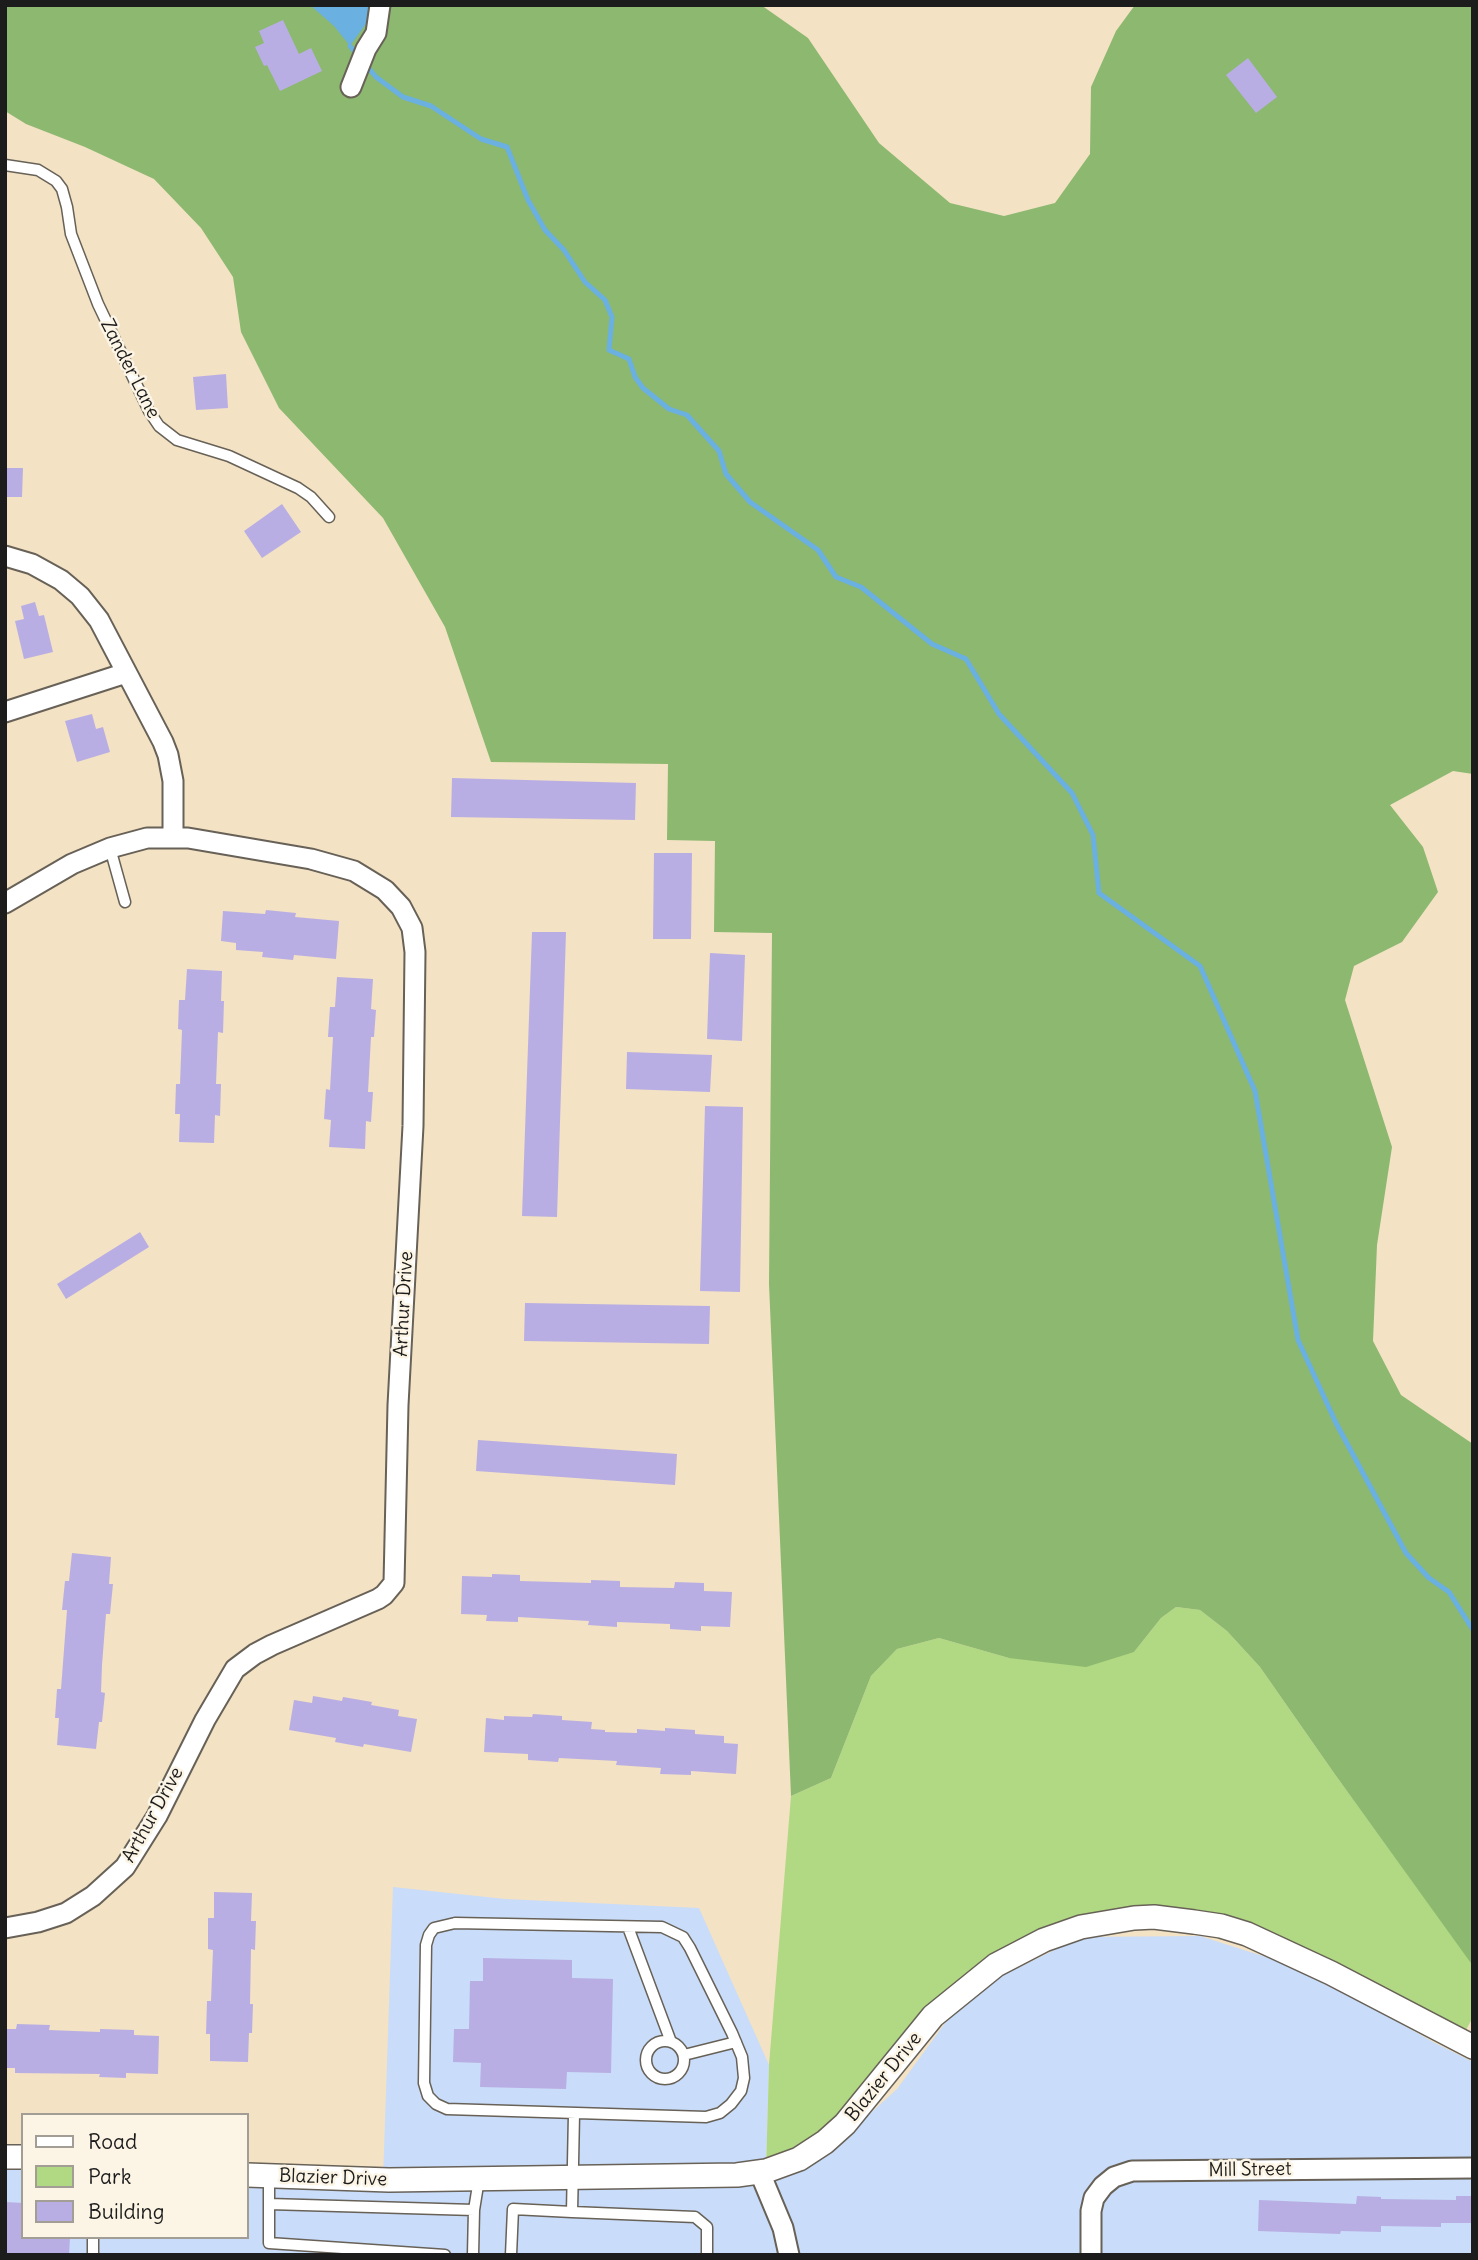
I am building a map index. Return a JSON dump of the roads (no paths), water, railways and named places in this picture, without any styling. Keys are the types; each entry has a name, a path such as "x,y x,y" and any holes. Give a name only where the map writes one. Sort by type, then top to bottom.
{"street":[{"path":"351,86 376,33 380,5"},
{"path":"5,556 46,571 80,596 99,620 168,755 173,781 173,836"},
{"path":"5,712 126,673"},
{"name":"Arthur Drive","path":"5,903 72,864 110,848 147,838 173,836 343,866 366,877 385,890 401,907 412,928 415,953 413,1126 398,1405 394,1583 377,1599 272,1645 254,1654 235,1669 209,1711 158,1816 125,1867 93,1896 66,1913 38,1923 5,1928"},
{"name":"Blazier Drive","path":"258,2176 383,2180 760,2173 781,2167 825,2142 845,2124 933,2016 996,1965 1044,1940 1109,1921 1164,1918 1221,1926 1247,1934 1331,1973 1473,2047"},
{"name":"Mill Street","path":"1091,2255 1091,2211 1094,2198 1114,2177 1132,2171 1473,2168"},
{"path":"760,2173 783,2228 789,2255"}],"lane":[{"name":"Zander Lane","path":"5,165 38,170 56,181 62,189 68,207 71,234 97,304 149,411 159,426 177,440 229,456 290,484 311,497 328,517"},
{"path":"110,848 125,902"},
{"path":"455,1923 662,1927 683,1937 736,2042 742,2057 744,2078 741,2091 720,2113 706,2118 447,2109 428,2096 424,2083 426,1945 429,1935 434,1928 455,1923"},
{"path":"628,1927 671,2042"},
{"path":"659,2042 671,2042 677,2045 684,2055 683,2068 674,2077 662,2079 650,2072 646,2061 649,2049 659,2042"},
{"path":"684,2055 736,2042"},
{"path":"572,2212 574,2114"},
{"path":"258,2176 270,2204 270,2243 445,2255"},
{"path":"473,2255 474,2210 479,2177"},
{"path":"270,2204 474,2210"},
{"path":"511,2255 513,2209 695,2217 707,2227 707,2255"}],"water":[{"path":"310,5 368,5 368,21 350,46 334,26"}],"waterway":[{"path":"350,46 359,57"},
{"path":"366,65 376,77 403,97 431,106 481,139 507,147 528,200 545,230 564,250 585,282 605,300 612,317 609,350 629,359 635,377 643,388 669,409 687,415 719,451 726,474 750,502 818,550 836,577 861,587 932,644 966,659 999,714 1072,793 1093,835 1099,893 1200,966 1255,1091 1298,1340 1336,1423 1406,1553 1429,1578 1449,1592 1473,1630"}]}
